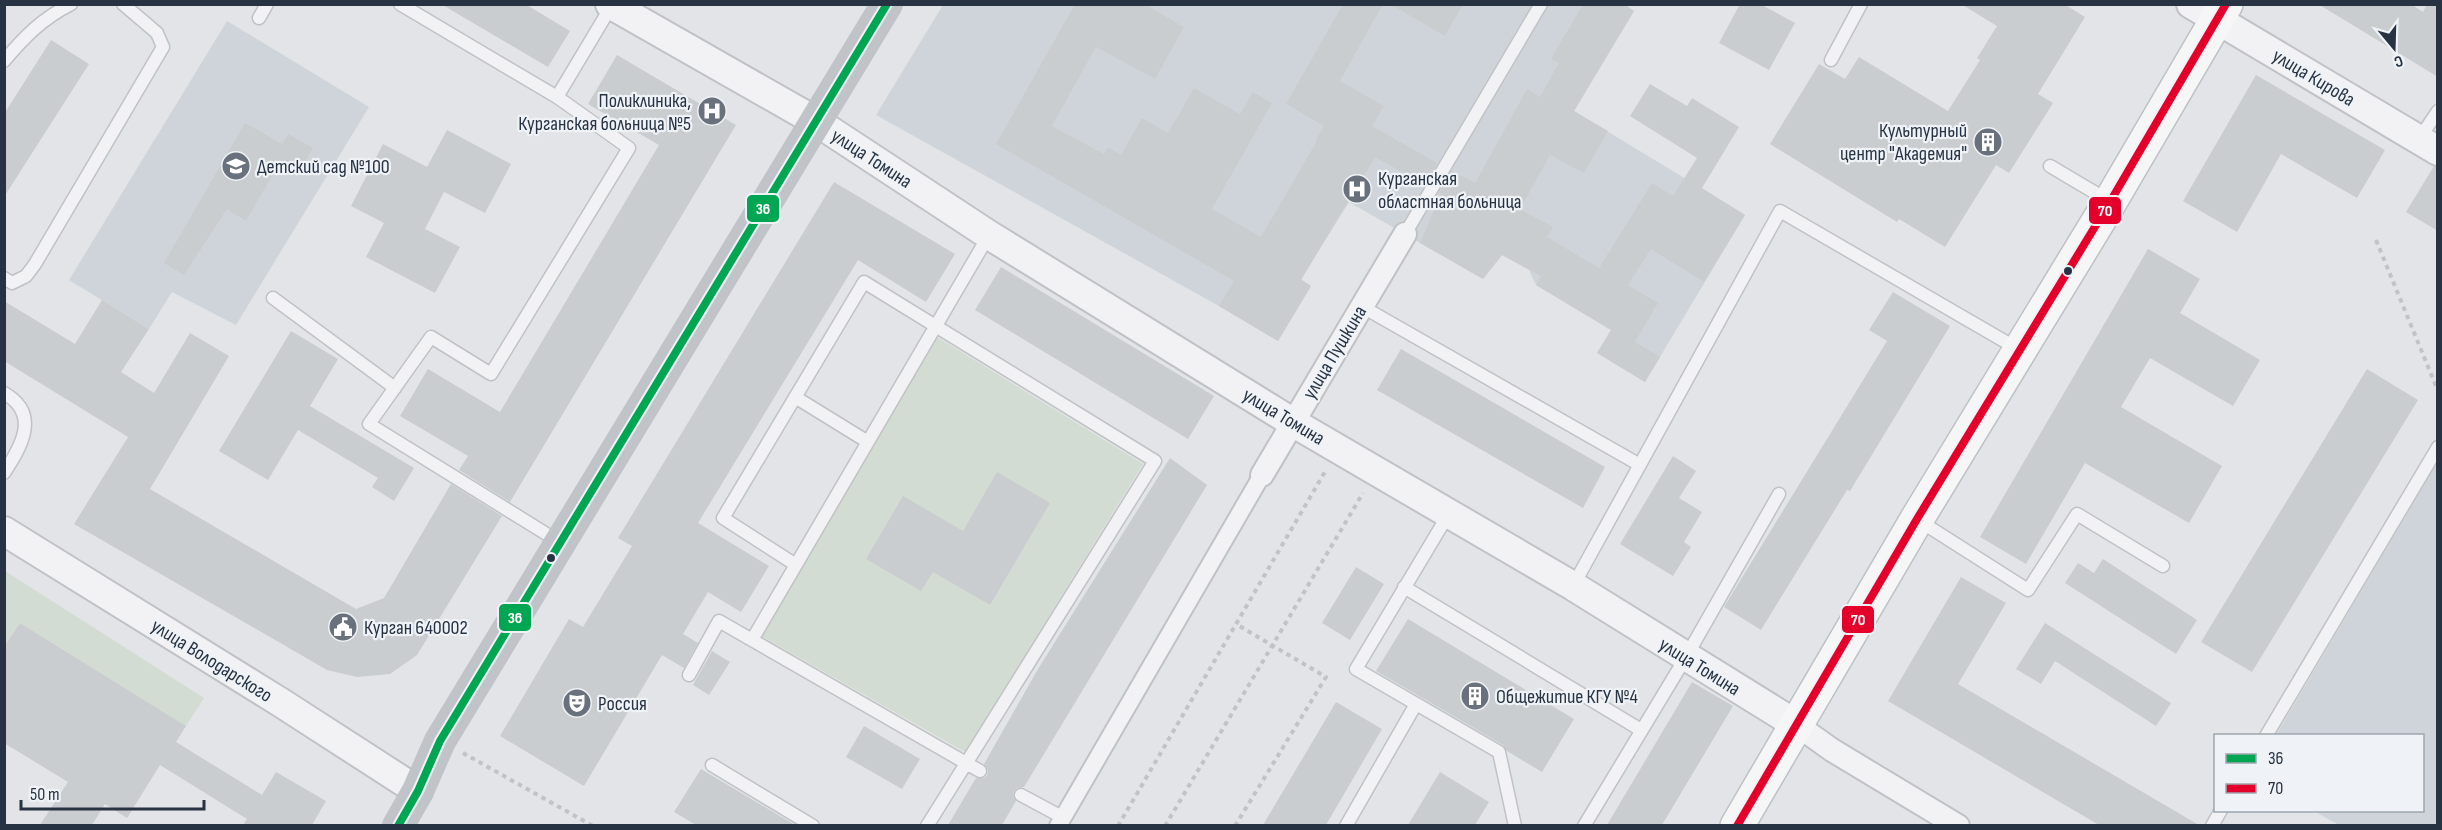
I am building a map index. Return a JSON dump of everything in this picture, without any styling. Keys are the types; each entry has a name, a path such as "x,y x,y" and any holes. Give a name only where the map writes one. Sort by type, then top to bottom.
{"main road":[{"path":"398,825 418,791 440,741 887,4"},
{"path":"1737,825 1917,519 2110,202 2211,10"}],"street":[{"name":"улица Томина","path":"611,5 816,122 989,235 1293,422 1448,515 1573,586 1797,725 1832,750 1958,825"},
{"name":"улица Кирова","path":"2211,10 2428,145"},
{"name":"улица Пушкина","path":"1060,821 1405,234"},
{"name":"улица Володарского","path":"4,531 418,791"}],"lane":[{"path":"4,61 48,16 71,4"},
{"path":"4,278 12,283 26,276 35,264 164,47 157,33 123,4"},
{"path":"259,18 267,4"},
{"path":"400,4 557,97 629,148 491,374 431,337 369,424 561,543"},
{"name":"улица Пушкина","path":"1405,234 1541,4"},
{"path":"1831,60 1861,4"},
{"path":"557,97 611,5"},
{"path":"2428,145 2438,111"},
{"path":"2050,166 2110,202"},
{"path":"1573,586 1780,212 2020,350"},
{"path":"752,640 989,235"},
{"path":"796,565 723,518 864,282 1155,461 927,825"},
{"path":"273,298 395,388"},
{"path":"1361,306 1640,465"},
{"path":"4,393 15,399 23,414 26,430 18,451 4,473"},
{"path":"795,397 868,442"},
{"path":"2267,734 2438,447"},
{"path":"1584,825 1686,657 1779,494"},
{"path":"1917,519 2028,590 2077,514 2163,566"},
{"path":"1448,515 1356,669 1499,752 1515,825"},
{"path":"1404,587 1641,730"},
{"path":"689,675 719,621 980,771"},
{"path":"1346,825 1416,704"},
{"path":"712,765 813,825"},
{"path":"1021,795 1060,821"},
{"path":"2212,825 2220,812"}],"path":[{"path":"2376,240 2438,391"},
{"path":"1118,825 1338,449"},
{"path":"1165,825 1376,471"},
{"path":"1235,825 1326,676 1236,624"},
{"path":"440,741 593,825"}],"shaded area":[{"name":"Курганская областная больница","path":"943,5 1624,5 1634,11 1574,111 1745,215 1645,382 1597,353 1611,330 1536,285 1529,270 1502,255 1483,279 1349,202 1301,279 1311,286 1278,341 876,115"},
{"name":"Детский сад №100","path":"227,21 369,107 236,325 172,292 149,329 69,280"},
{"path":"937,337 1143,464 965,752 761,636"},
{"path":"2435,466 2438,467 2437,825 2339,825 2316,812 2424,812 2424,734 2277,734"},
{"path":"5,571 204,698 186,726 20,623 5,647"}],"building":[{"path":"441,4 525,4 570,31 548,67"},
{"path":"1075,4 1144,4 1184,27 1155,79 1096,47 1052,126 1104,154 1108,147 1121,155 1142,118 1168,133 1194,88 1240,114 1253,92 1272,103 1212,209 1261,237 1324,126 1286,104 1343,4 1383,4 1340,81 1384,106 1372,126 1437,163 1425,185 1375,157 1301,280 1311,286 1278,341 1219,306 1234,281 996,144"},
{"path":"1390,4 1463,4 1445,36"},
{"path":"1583,4 1624,4 1634,11 1574,111 1608,131 1584,173 1550,155 1520,209 1553,227 1547,237 1599,268 1652,183 1673,196 1697,158 1630,116 1650,84 1687,106 1692,98 1739,127 1702,188 1745,215 1704,282 1651,249 1628,285 1658,303 1635,342 1660,357 1645,382 1597,353 1611,330 1536,285 1541,276 1502,255 1483,279 1420,243 1441,194 1439,193 1452,171 1475,183 1527,89 1540,97 1559,63 1551,59"},
{"path":"1740,4 1760,4 1795,23 1769,70 1719,43"},
{"path":"1961,4 2064,4 2085,17 2038,94 2053,103 2009,173 1996,165 1945,247 1899,219 1897,222 1770,144 1819,64 1845,79 1859,57 1948,111 1980,60 1977,58 1997,26"},
{"path":"2318,4 2411,4 2423,12 2427,4 2438,4 2438,77"},
{"path":"51,40 89,64 4,197 4,114"},
{"path":"617,55 736,125 510,502 459,470 468,456 400,416 428,369 500,412 659,145 588,104"},
{"path":"2256,75 2385,150 2357,198 2281,154 2237,232 2183,201"},
{"path":"245,123 282,144 288,134 313,148 299,173 280,162 246,221 227,209 184,275 164,263"},
{"path":"447,130 511,164 485,213 444,192 425,229 460,247 435,293 366,257 384,223 351,206 383,144 427,167"},
{"path":"2434,166 2438,167 2438,231 2406,212"},
{"path":"834,182 955,254 926,302 858,260 698,523 769,566 741,612 708,592 683,634 698,643 684,668 662,655 584,786 500,736 569,619 583,627 632,546 618,538"},
{"path":"2148,249 2200,279 2180,313 2260,360 2233,406 2150,358 2121,407 2222,466 2189,523 2085,463 2026,564 1980,537"},
{"path":"1001,267 1214,396 1188,439 975,310"},
{"path":"1893,292 1950,326 1850,491 1847,490 1761,630 1724,607 1887,341 1869,330"},
{"path":"102,300 149,329 121,372 154,393 190,333 229,356 150,489 356,609 384,598 451,484 502,516 417,655 390,674 357,677 327,670 74,524 128,437 4,361 4,301 75,344"},
{"path":"291,331 338,359 310,406 414,468 394,501 372,487 378,478 298,430 268,480 219,451"},
{"path":"1401,349 1605,467 1583,508 1377,390"},
{"path":"2367,369 2418,400 2252,672 2201,642"},
{"path":"1673,456 1696,471 1679,498 1702,512 1684,542 1691,547 1673,576 1620,544"},
{"path":"1170,458 1207,485 1024,787 1014,791 1013,796 1016,801 1002,825 948,825 976,778 987,776 988,770 984,764 1038,669"},
{"path":"997,472 1050,503 990,605 933,572 921,591 866,559 903,496 963,531"},
{"path":"2103,559 2197,620 2176,654 2065,583 2078,563 2094,573"},
{"path":"1356,567 1384,584 1350,640 1322,623"},
{"path":"1961,577 2006,603 1958,684 2199,825 2099,825 1888,701"},
{"name":"Общежитие КГУ №4","path":"1408,619 1574,719 1542,772 1507,751 1503,745 1376,671"},
{"path":"20,623 186,726 176,742 262,795 276,772 326,801 312,825 243,825 247,819 160,765 127,818 105,804 92,825 40,825 68,782 4,743 4,647"},
{"path":"2045,623 2171,703 2156,726 2055,661 2041,684 2016,669"},
{"path":"712,651 730,662 709,695 693,685"},
{"path":"1692,682 1733,706 1662,825 1607,825"},
{"path":"1336,702 1382,729 1326,825 1263,825"},
{"path":"864,726 920,759 902,789 846,757"},
{"path":"701,769 795,825 696,825 674,812"},
{"path":"1440,772 1489,802 1475,825 1408,825"}],"transit line":[{"name":"36","path":"398,826 418,791 440,741 887,4"},
{"name":"70","path":"1737,826 1917,519 2110,202 2226,4"}],"place":[{"name":"Поликлиника, Курганская больница №5","path":"712,111"},
{"name":"Культурный центр \"Академия\"","path":"1988,142"},
{"name":"Детский сад №100","path":"236,166"},
{"name":"Курганская областная больница","path":"1357,189"},
{"name":"Курган 640002","path":"343,627"},
{"name":"Общежитие КГУ №4","path":"1475,696"},
{"name":"Россия","path":"577,703"}]}
